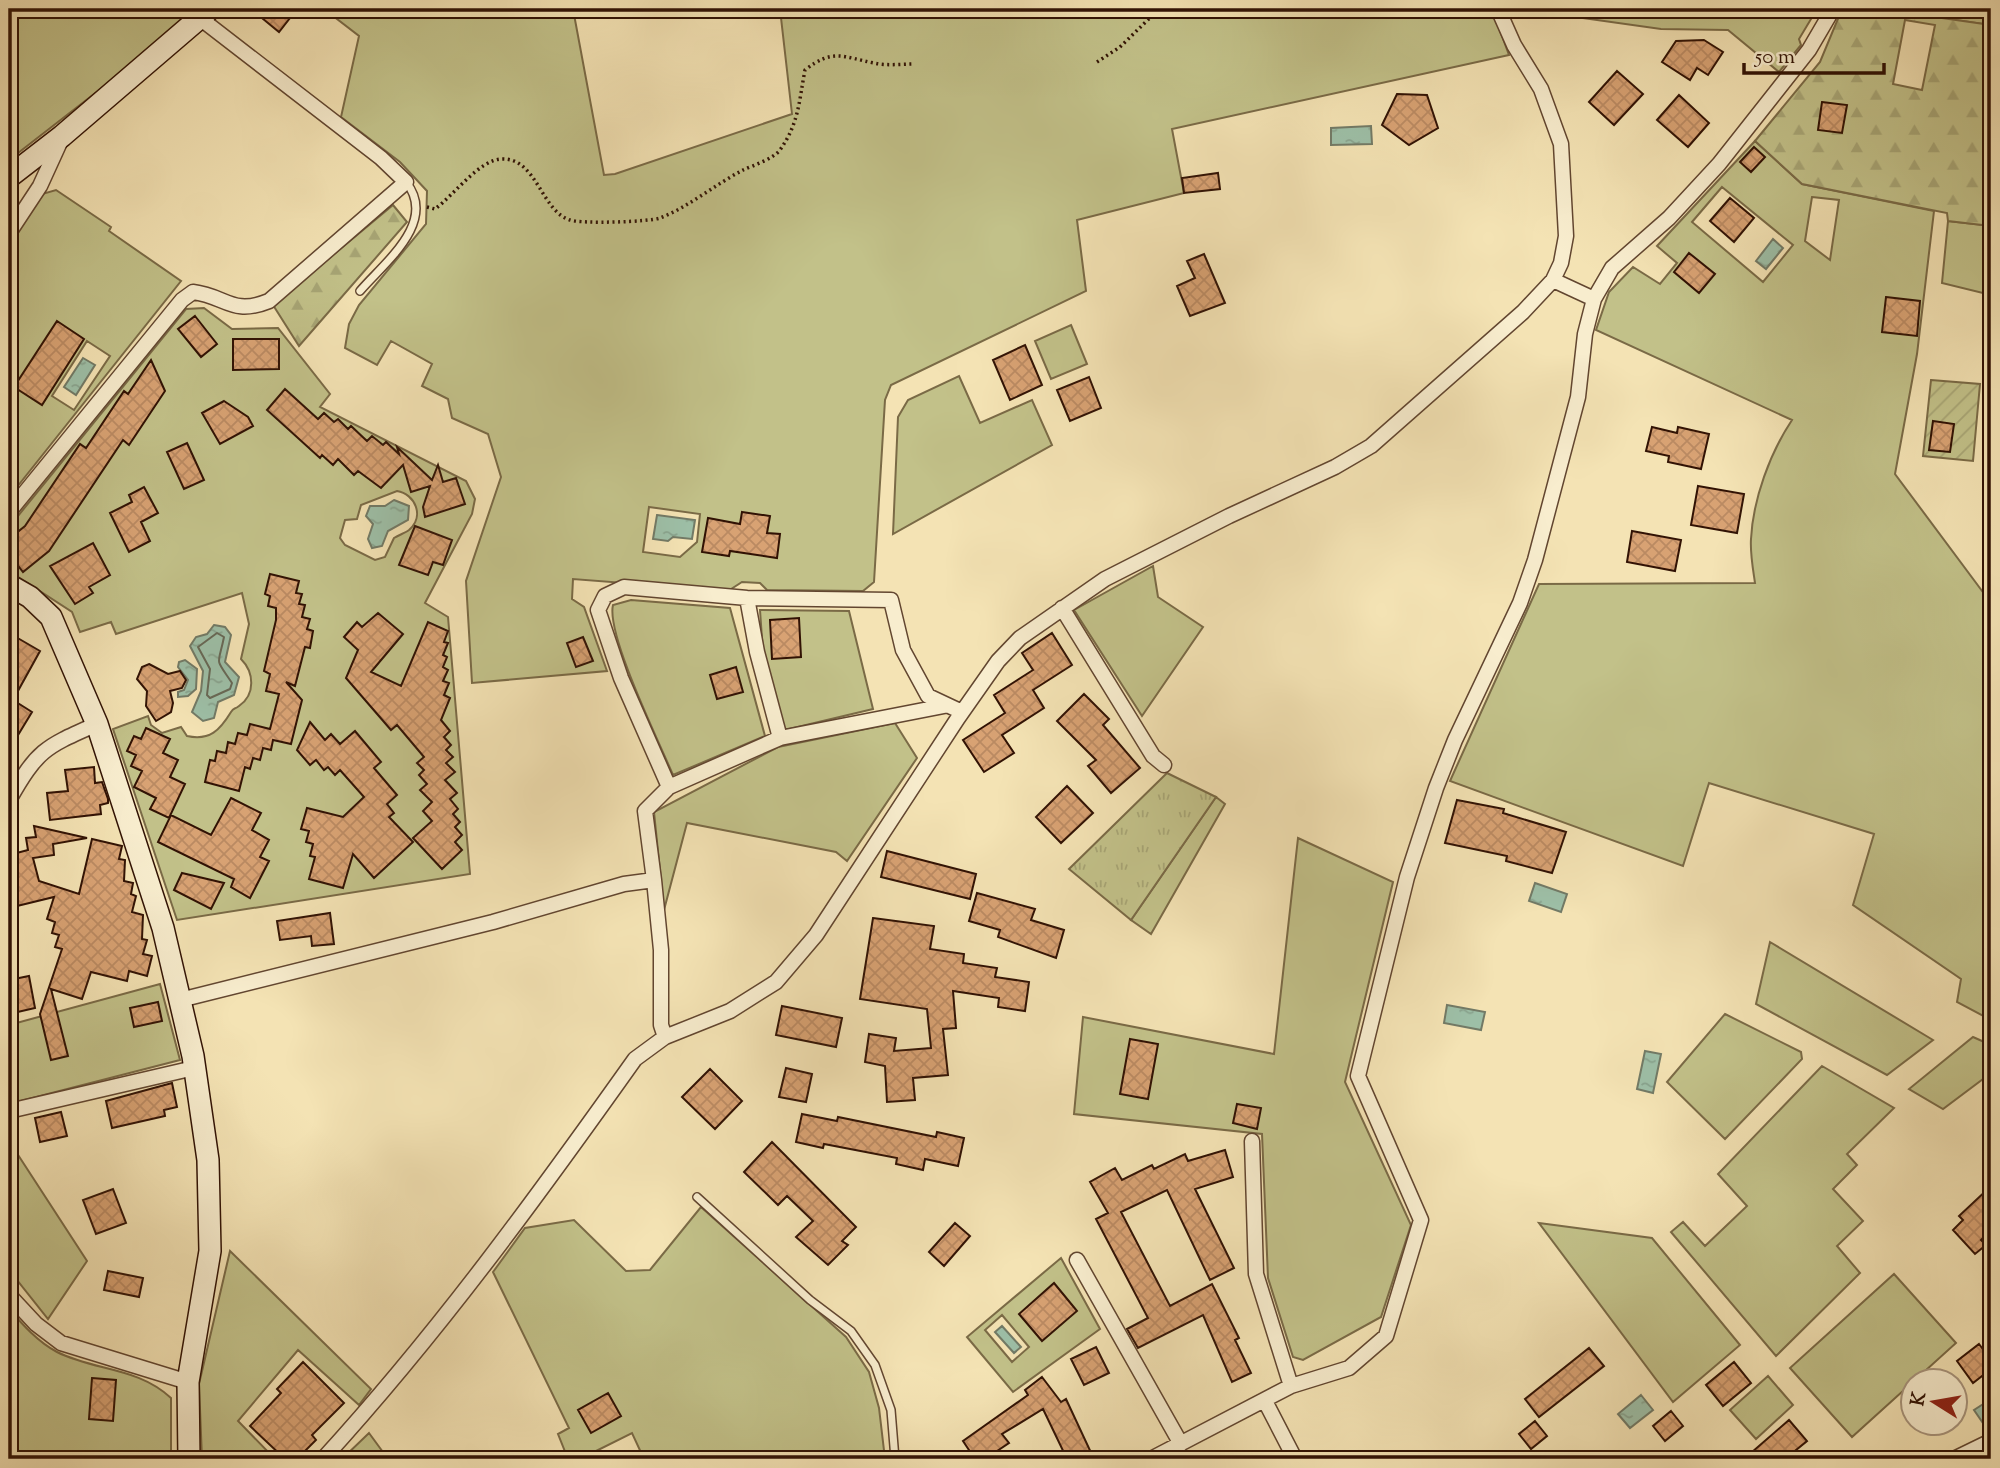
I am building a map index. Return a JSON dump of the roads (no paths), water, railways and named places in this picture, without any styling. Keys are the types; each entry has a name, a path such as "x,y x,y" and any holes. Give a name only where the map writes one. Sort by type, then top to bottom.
{"street":[{"path":"323,1459 378,1399 473,1283 635,1059 666,1037 730,1011 776,982 845,894 962,712 999,661 1020,638 1105,579 1229,516 1335,467 1371,446 1523,312 1553,280 1561,263 1566,236 1561,144 1541,89 1514,45 1498,9"},
{"path":"1151,1459 1291,1386 1349,1368 1386,1336 1421,1220 1358,1076 1406,877 1436,788 1455,740 1520,603 1535,560 1578,397 1585,334 1594,299 1612,268 1669,218 1719,164 1809,50 1833,9"},
{"path":"9,177 62,136 206,14 381,158 406,182 269,301 250,308 229,305 192,292 182,300 9,512"},
{"path":"9,233 40,186 62,136"},
{"path":"1553,280 1594,299"},
{"path":"9,584 30,597 51,617 97,724 163,928 194,1068 208,1160 210,1251 188,1382 189,1459"},
{"path":"669,787 621,678 598,610 605,596 624,587 747,598 891,600 903,650 928,696 944,706 962,712"},
{"path":"747,598 757,652 779,738"},
{"path":"1062,608 1153,756 1164,765"},
{"path":"666,1037 661,1025 661,950 645,811 669,787 779,738 944,706"},
{"path":"9,800 15,776 48,745 97,724"},
{"path":"180,1000 494,922 624,884 654,880"},
{"path":"9,1111 194,1068"},
{"path":"1252,1141 1256,1274 1291,1386"},
{"path":"1077,1260 1181,1444"},
{"path":"9,1295 36,1324 61,1343 188,1382"},
{"path":"1265,1401 1295,1459"},
{"path":"1954,1459 1991,1441"}],"lane":[{"path":"360,290 402,244 415,223 418,204 416,194 406,182"},
{"path":"697,1196 810,1300 851,1331 875,1365 891,1410 895,1459"}],"water":[{"path":"1371,126 1372,144 1331,145 1331,128"},
{"path":"1773,239 1783,248 1766,269 1756,261"},
{"path":"83,358 95,365 76,395 64,387"},
{"path":"394,500 409,506 408,520 388,531 382,546 372,548 368,539 373,524 366,516 370,506 385,506"},
{"path":"657,515 695,520 692,539 653,539"},
{"path":"214,625 225,627 231,635 225,662 239,677 234,695 218,702 214,718 203,721 192,712 201,691 203,671 190,646 196,637 207,634"},
{"path":"185,660 197,669 196,689 188,696 178,697 178,692 184,690 188,680 178,667 179,662"},
{"path":"1535,883 1567,894 1561,912 1529,901"},
{"path":"1447,1005 1485,1012 1481,1030 1444,1023"},
{"path":"1645,1051 1661,1054 1653,1093 1637,1089"},
{"path":"1002,1326 1021,1347 1014,1353 995,1332"},
{"path":"1641,1395 1653,1410 1630,1428 1618,1414"},
{"path":"1991,1399 1991,1421 1985,1426 1974,1410"}]}
